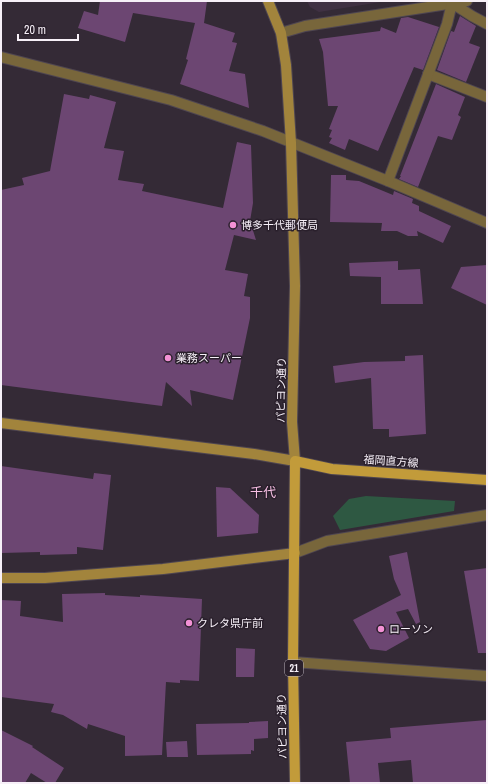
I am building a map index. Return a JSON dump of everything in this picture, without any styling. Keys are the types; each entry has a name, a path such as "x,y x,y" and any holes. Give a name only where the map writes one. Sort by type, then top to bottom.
{"main road":[{"name":"福岡直方線","path":"295,461 332,469 487,480"},
{"name":"パピヨン通り","path":"295,461 293,662 295,783"}],"street":[{"name":"パピヨン通り","path":"268,1 281,33 286,65 291,143 295,286 292,422 295,461"},
{"path":"281,33 305,26 467,1"},
{"path":"452,3 487,24"},
{"path":"388,181 447,24 452,3"},
{"path":"1,57 170,100 263,131 388,181 487,223"},
{"path":"428,74 487,97"},
{"path":"1,423 254,454 295,461"},
{"path":"1,578 45,578 163,569 294,553 327,541 487,515"},
{"path":"293,662 487,676"}],"shaded area":[{"path":"307,1 387,1 319,12 310,7"}],"green space":[{"path":"366,496 455,501 454,511 340,530 333,516 349,499"}],"building":[{"path":"100,1 207,1 204,23 235,33 232,42 237,43 229,71 245,74 249,108 180,84 188,60 186,59 195,23 133,13 125,42 78,28 84,11 98,15"},
{"path":"460,16 476,26 469,43 480,47 466,82 437,70 451,31 454,32"},
{"path":"408,17 439,27 423,70 414,67 378,151 349,139 345,150 329,143 332,138 329,137 332,130 329,129 338,106 328,106 323,52 319,39 380,31 381,27 396,33 401,18"},
{"path":"436,84 465,97 458,115 461,117 452,140 438,136 418,187 399,179"},
{"path":"64,94 89,99 90,95 116,102 104,148 124,151 118,180 144,184 142,191 223,208 237,142 251,145 253,203 250,221 256,240 234,235 225,270 248,274 244,296 250,297 250,318 233,400 190,390 192,406 166,382 162,406 1,385 1,190 24,185 22,178 50,171"},
{"path":"331,175 346,175 346,180 359,181 393,195 394,191 413,199 412,203 419,206 419,211 451,226 443,243 417,231 418,236 408,236 397,231 381,231 382,223 330,222"},
{"path":"398,261 398,270 420,269 423,304 381,304 381,277 350,276 349,263"},
{"path":"487,265 487,305 451,288 461,267"},
{"path":"423,355 426,434 389,437 389,429 373,429 371,378 335,383 333,366 364,362 405,361 405,356"},
{"path":"1,466 93,479 94,473 111,475 103,550 77,547 77,554 40,555 40,552 1,553"},
{"path":"216,487 230,488 259,515 258,533 217,537"},
{"path":"407,552 420,622 416,624 408,609 396,612 409,638 386,651 370,649 353,620 401,595 394,579 389,556"},
{"path":"487,568 487,653 478,653 464,571"},
{"path":"105,593 105,595 140,597 140,595 202,599 199,681 180,680 180,683 166,682 162,755 125,756 125,736 88,724 87,729 63,715 51,712 54,704 1,697 1,600 21,601 20,616 63,622 62,594"},
{"path":"236,648 255,649 254,677 236,677"},
{"path":"487,720 487,783 413,783 411,760 378,763 380,783 350,783 346,742 391,738 390,728"},
{"path":"268,721 268,738 254,739 254,751 251,750 251,754 197,755 196,724 249,723"},
{"path":"1,730 33,746 32,747 64,768 55,783 47,783 31,773 25,783 1,783"},
{"path":"187,741 188,757 167,757 166,742"}],"place":[{"name":"博多千代郵便局","path":"233,225"},
{"name":"業務スーパー","path":"168,358"},
{"name":"クレタ県庁前","path":"189,623"},
{"name":"ローソン","path":"381,629"}],"district":[{"name":"千代","path":"263,492"}]}
